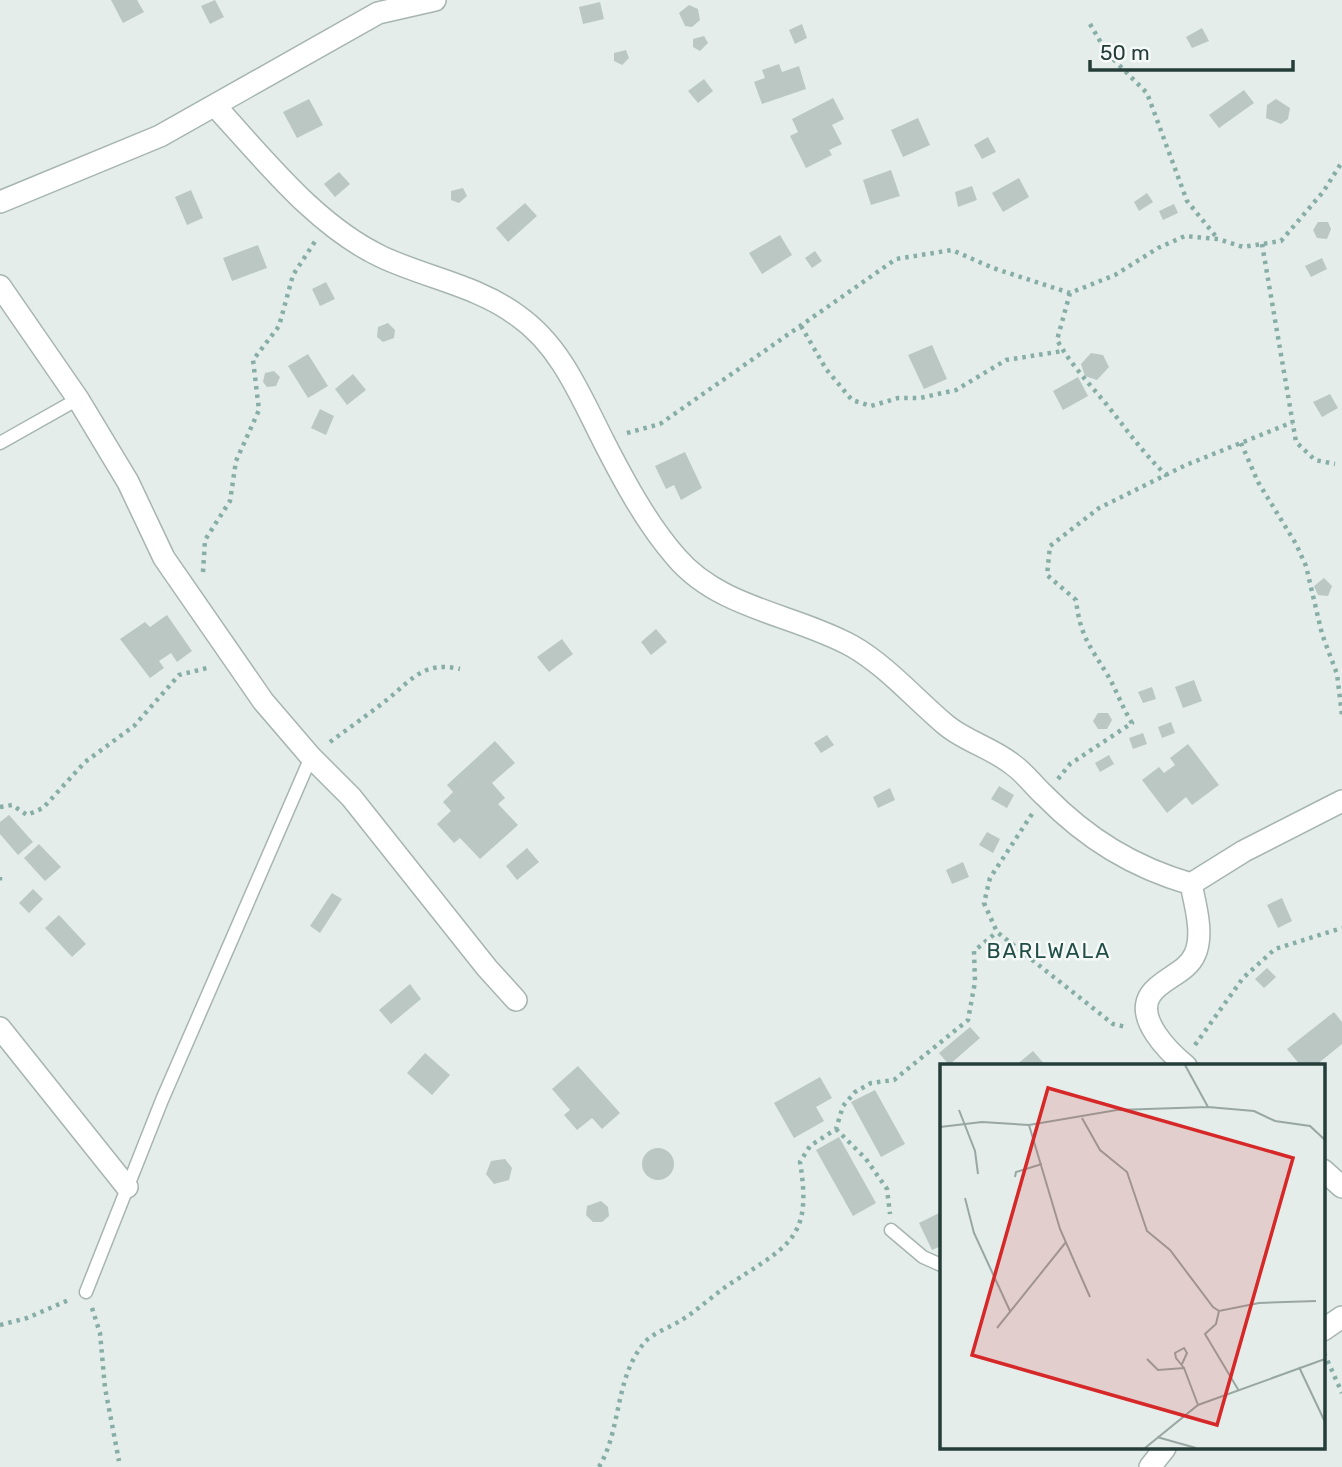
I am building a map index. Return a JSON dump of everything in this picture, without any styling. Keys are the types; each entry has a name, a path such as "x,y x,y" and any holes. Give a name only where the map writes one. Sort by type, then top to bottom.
{"street":[{"path":"0,202 160,136 216,107 378,13 435,0"},
{"path":"216,107 329,222 383,258 454,283 519,316 560,358 643,510 676,558 707,584 731,598 853,646 893,677 949,728 1023,772 1045,796 1116,854 1150,872 1191,884 1244,851 1342,801"},
{"path":"0,286 78,399 128,482 164,558 263,701 311,757 351,796 478,957 516,1000"},
{"path":"1184,1064 1157,1036 1148,1019 1146,1006 1151,993 1186,966 1195,954 1197,924 1191,884"},
{"path":"0,1028 127,1187"},
{"path":"1324,1171 1342,1187"},
{"path":"1324,1328 1342,1317"},
{"path":"1150,1467 1163,1450"}],"lane":[{"path":"0,443 78,399"},
{"path":"86,1292 220,963 311,757"},
{"path":"891,1230 923,1256 940,1264"}],"path":[{"path":"1090,24 1107,53 1147,93 1187,201 1218,239"},
{"path":"605,444 628,433 660,425 896,259 952,250 993,268 1070,293 1115,275 1158,248 1185,236 1218,239 1243,247 1281,241 1323,192 1342,162"},
{"path":"194,601 202,590 205,540 230,501 236,461 259,410 253,360 279,326 293,275 329,222"},
{"path":"1262,244 1296,442 1314,460 1335,464"},
{"path":"1070,293 1057,340 1139,450 1167,476"},
{"path":"801,326 827,369 852,400 871,406 956,390 1006,360 1063,351"},
{"path":"1157,1036 1113,1024 997,932 984,903 990,878 1070,764 1132,723 1108,676 1079,629 1076,600 1047,576 1049,546 1099,508 1293,422"},
{"path":"1241,443 1258,482 1296,544 1306,566 1322,634 1337,674 1342,715"},
{"path":"0,807 12,806 27,815 43,808 85,762 134,726 179,675 235,661"},
{"path":"311,757 391,696 410,677 442,665 460,669"},
{"path":"0,877 0,884"},
{"path":"1186,1064 1209,1021 1243,978 1275,949 1342,928"},
{"path":"599,1467 607,1452 627,1368 645,1340 680,1321 735,1281 771,1260 789,1242 801,1216 804,1189 800,1162 810,1146 836,1129 843,1106 855,1092 871,1083 894,1080 968,1020 975,982 974,951 997,932"},
{"path":"836,1129 866,1159 887,1189 891,1230"},
{"path":"0,1325 27,1318 86,1292 100,1333 105,1388 119,1461"},
{"path":"1324,1351 1342,1392"}],"building":[{"path":"111,0 137,0 144,12 123,23"},
{"path":"215,0 224,17 210,24 201,6"},
{"path":"600,2 604,19 583,24 579,7"},
{"path":"689,5 698,9 700,20 692,27 685,26 679,13"},
{"path":"802,24 807,38 795,44 789,30"},
{"path":"1202,28 1209,41 1192,48 1186,37"},
{"path":"704,36 708,43 700,51 693,47 693,39"},
{"path":"626,50 629,58 622,65 614,61 614,53"},
{"path":"779,64 782,72 799,66 806,89 762,104 754,82 765,78 762,70"},
{"path":"704,79 713,91 698,103 688,91"},
{"path":"1244,90 1254,103 1219,128 1209,115"},
{"path":"833,98 844,119 832,125 842,144 829,150 832,155 806,168 790,136 798,132 792,119"},
{"path":"309,99 323,125 297,138 283,112"},
{"path":"1276,99 1290,108 1288,119 1281,124 1266,118 1267,105"},
{"path":"918,118 930,145 903,157 891,130"},
{"path":"988,137 996,152 982,159 974,145"},
{"path":"891,170 900,196 871,205 863,180"},
{"path":"339,172 350,184 335,197 324,184"},
{"path":"1019,178 1029,197 1003,212 992,193"},
{"path":"972,186 977,200 958,207 955,192"},
{"path":"463,188 467,196 459,203 451,200 451,191"},
{"path":"191,190 203,218 187,225 175,197"},
{"path":"1147,193 1153,202 1139,211 1134,202"},
{"path":"525,203 537,216 508,242 496,228"},
{"path":"1174,204 1178,213 1163,220 1159,211"},
{"path":"1318,222 1328,222 1331,229 1327,239 1317,238 1313,230"},
{"path":"780,235 792,255 762,274 749,253"},
{"path":"258,245 267,268 232,281 223,258"},
{"path":"815,251 822,261 812,268 805,258"},
{"path":"1322,258 1327,269 1311,277 1305,266"},
{"path":"326,282 335,299 320,306 312,289"},
{"path":"388,323 395,330 394,338 383,342 377,337 378,327"},
{"path":"932,345 947,379 924,389 908,355"},
{"path":"1091,353 1103,355 1109,367 1097,380 1085,376 1081,364"},
{"path":"308,354 328,386 308,398 288,366"},
{"path":"274,371 280,377 276,386 267,387 263,382 265,373"},
{"path":"353,374 366,390 347,405 335,389"},
{"path":"1078,377 1088,396 1063,410 1053,391"},
{"path":"1330,394 1338,408 1322,417 1313,402"},
{"path":"320,409 334,416 326,435 311,428"},
{"path":"685,452 702,488 681,500 674,485 666,489 655,466"},
{"path":"1324,578 1332,586 1328,596 1318,595 1314,586"},
{"path":"167,615 192,651 177,662 171,653 159,661 164,668 150,678 120,639 145,622 150,627"},
{"path":"656,629 667,642 651,655 641,642"},
{"path":"562,639 573,654 549,672 537,657"},
{"path":"1194,680 1202,701 1183,708 1175,687"},
{"path":"1152,687 1156,699 1143,703 1138,692"},
{"path":"1098,713 1108,713 1112,720 1107,729 1098,729 1093,721"},
{"path":"1171,722 1175,733 1162,738 1158,727"},
{"path":"1143,733 1147,744 1133,749 1129,738"},
{"path":"827,735 834,745 821,753 814,743"},
{"path":"495,741 515,763 492,783 505,798 498,804 518,825 480,859 460,838 454,843 437,824 451,811 443,802 453,792 447,785"},
{"path":"1188,744 1219,785 1192,805 1186,797 1167,813 1142,780 1159,767 1164,773 1175,765 1170,758"},
{"path":"1109,755 1114,764 1100,772 1095,763"},
{"path":"999,786 1014,795 1007,808 991,799"},
{"path":"890,788 895,800 878,808 873,797"},
{"path":"9,815 33,842 18,855 0,834 0,822"},
{"path":"987,832 1000,839 993,853 979,845"},
{"path":"39,844 61,867 45,881 24,858"},
{"path":"527,848 539,862 517,880 506,866"},
{"path":"963,862 969,877 952,884 946,870"},
{"path":"33,889 43,899 29,913 19,903"},
{"path":"332,893 342,899 320,933 310,926"},
{"path":"1282,898 1292,921 1278,928 1267,905"},
{"path":"59,915 86,944 72,957 45,928"},
{"path":"1267,968 1276,977 1264,988 1255,979"},
{"path":"410,984 421,999 391,1024 379,1010"},
{"path":"1334,1012 1342,1022 1342,1044 1317,1064 1299,1064 1287,1049"},
{"path":"970,1027 980,1038 950,1064 939,1053"},
{"path":"1033,1051 1044,1064 1017,1064"},
{"path":"425,1053 450,1075 432,1095 407,1073"},
{"path":"578,1066 620,1113 602,1129 592,1118 577,1130 564,1115 570,1110 552,1089"},
{"path":"820,1077 832,1098 816,1107 824,1121 794,1138 774,1103"},
{"path":"875,1090 905,1144 881,1157 851,1102"},
{"path":"839,1137 876,1203 853,1216 816,1150"},
{"path":"658,1148 669,1153 674,1164 669,1175 658,1180 647,1175 642,1164 647,1153"},
{"path":"505,1159 512,1168 509,1180 494,1184 486,1174 491,1161"},
{"path":"601,1201 608,1207 609,1216 602,1222 593,1222 586,1215 587,1206"},
{"path":"940,1212 940,1246 932,1250 919,1223"}],"district":[{"name":"BARLWALA","path":"1049,951"}]}
